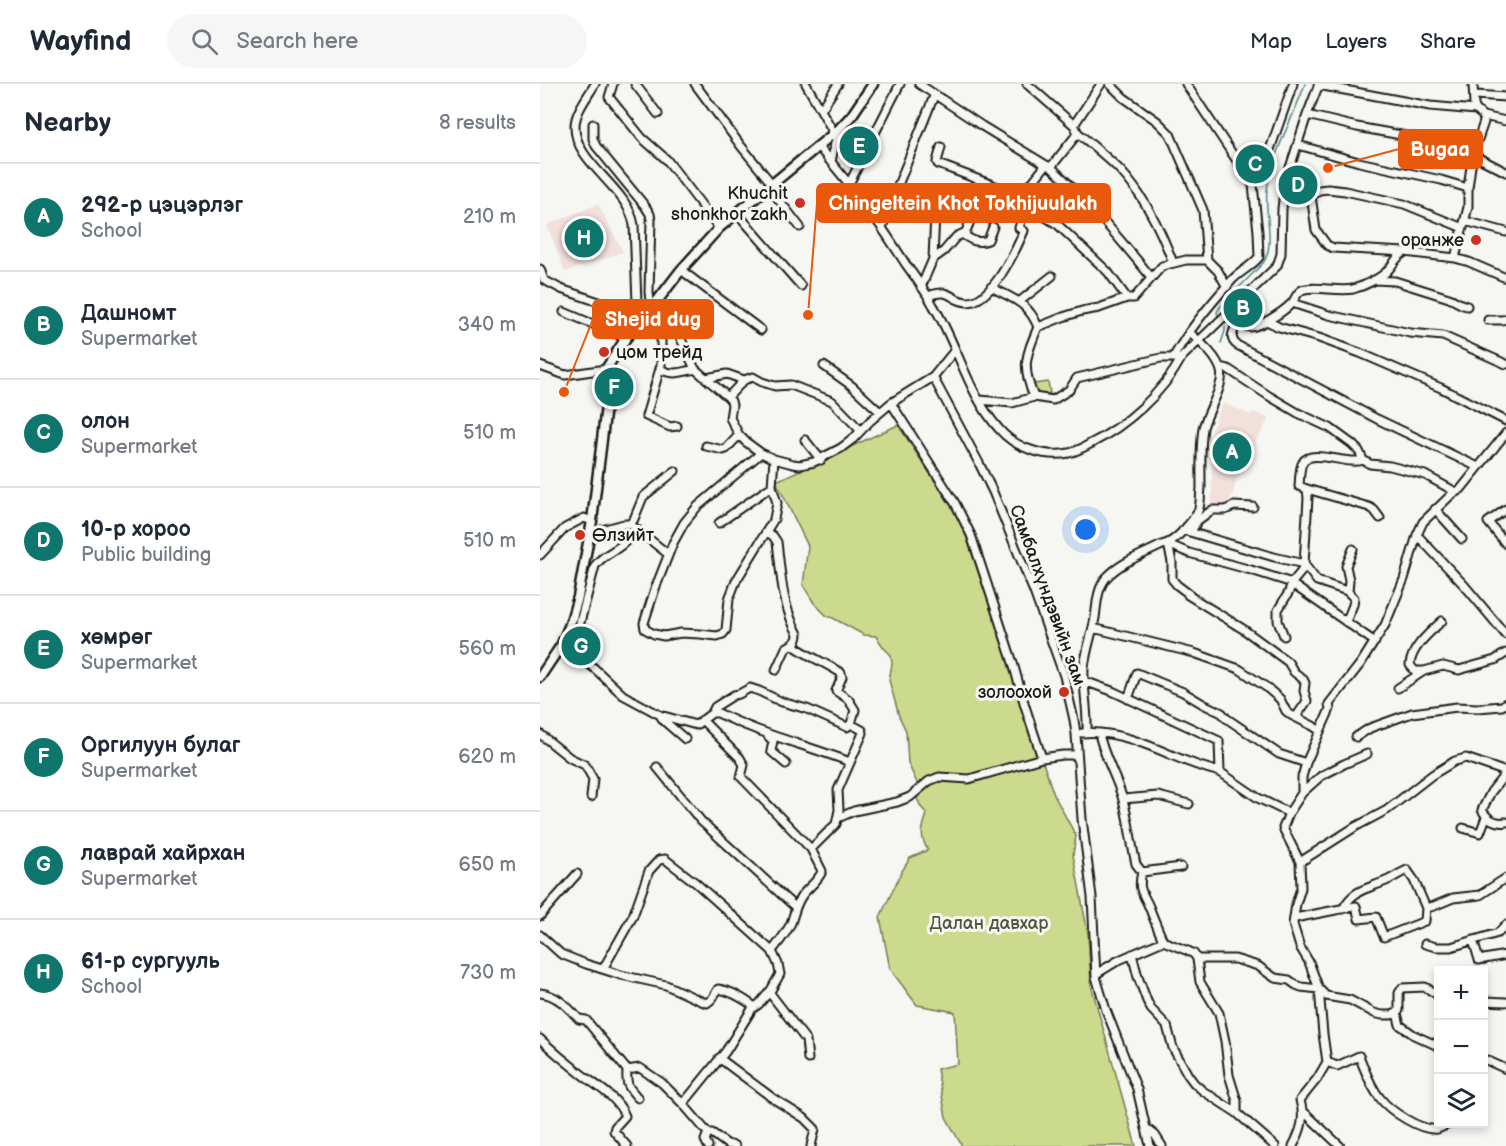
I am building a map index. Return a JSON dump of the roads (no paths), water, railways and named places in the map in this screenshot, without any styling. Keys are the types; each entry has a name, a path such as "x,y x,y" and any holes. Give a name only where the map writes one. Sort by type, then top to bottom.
{"main road":[{"path":"540,677 564,640 578,597 592,521 606,406 606,369 641,316 652,308 681,270 719,228 836,131 852,115 873,84"}],"street":[{"path":"595,84 579,111 575,125 577,140 583,152 625,202 632,215 637,303 641,316"},
{"path":"613,84 609,97 642,138 667,160 719,228"},
{"path":"635,84 658,114"},
{"path":"695,84 800,227"},
{"path":"806,84 836,131 831,162"},
{"path":"821,110 838,84"},
{"path":"849,184 900,84"},
{"path":"919,84 934,96 1048,166 1107,223 1151,277"},
{"path":"1027,84 1074,125 1078,133 1120,171 1138,194 1163,236 1173,263"},
{"path":"1074,125 1101,84"},
{"path":"1110,84 1170,134 1203,210 1207,260 1218,271 1227,287"},
{"path":"1173,358 1189,332 1236,276 1251,266 1259,256 1253,185 1186,84"},
{"path":"1253,185 1265,162 1293,84"},
{"path":"1473,84 1476,110 1483,116 1506,121"},
{"path":"818,146 882,228 928,296 939,315 963,370 999,430 1028,449 1059,454 1071,452 1098,440 1127,421 1150,399 1177,367 1182,357 1277,266 1281,254 1283,190 1307,114 1319,85 1430,106 1476,110"},
{"path":"1475,95 1506,97"},
{"path":"882,228 934,96"},
{"path":"1307,114 1357,127 1434,141 1476,145"},
{"path":"1455,258 1468,207 1471,166 1484,122 1483,116"},
{"path":"593,124 593,141 596,146 650,214 649,292 652,308 659,316 661,326 660,369 646,416 670,427 677,426"},
{"path":"928,296 943,292 962,301 971,302 982,296 1000,278 1024,231 1019,228 1027,189 1078,133"},
{"path":"1298,145 1468,188"},
{"path":"941,147 938,164 1023,200 1057,224 1108,272 1127,298"},
{"path":"1475,156 1506,172"},
{"path":"1283,190 1311,196 1319,190 1345,191 1404,204 1464,225 1506,232"},
{"path":"1311,196 1316,230 1327,245 1333,248 1405,252 1455,258 1483,267 1506,278"},
{"path":"921,287 933,259 935,213 929,206"},
{"path":"737,213 801,286"},
{"path":"933,259 944,251 956,237 966,232 970,221"},
{"path":"962,234 978,243 983,242 988,240 993,227"},
{"path":"1225,316 1251,327 1267,321 1292,303 1298,292 1303,290 1344,290 1374,280 1385,273 1405,252"},
{"path":"1038,327 1063,316 1134,298 1162,266 1185,260 1207,260"},
{"path":"540,269 544,280 561,289 641,316"},
{"path":"681,270 761,330"},
{"path":"1019,302 1052,276"},
{"path":"1374,280 1395,281 1467,306"},
{"path":"991,287 1019,302 1034,315 1038,327 1028,352 1025,368 1034,397"},
{"path":"1292,303 1329,315 1410,333 1443,336 1506,364"},
{"path":"564,312 626,339"},
{"path":"659,316 672,320 695,369 728,397 732,405 730,418 739,435 761,453 774,459 800,465 820,460 841,448 891,403 933,376 955,350"},
{"path":"1488,320 1506,319"},
{"path":"1267,321 1360,353 1441,388 1506,421"},
{"path":"1237,323 1232,337 1237,345 1377,419 1478,467"},
{"path":"1187,531 1199,508 1202,436 1207,416 1221,383 1222,374 1215,358 1189,332"},
{"path":"980,400 1012,403 1034,397 1053,400 1069,390 1077,378 1161,358 1182,357"},
{"path":"540,366 566,375 606,369"},
{"path":"824,366 852,386 880,412"},
{"path":"1220,367 1228,369 1298,413 1330,428 1352,444 1359,451 1363,460 1370,464 1390,466 1425,475 1456,492"},
{"path":"660,369 673,374 695,369"},
{"path":"706,378 727,374 744,380"},
{"path":"728,397 744,380 753,376 775,386 791,385 832,401 860,430"},
{"name":"Самбалхүндэвийн зам","path":"933,376 979,463 1019,554 1064,676 1076,734 1084,841 1092,897 1096,974 1104,1003 1137,1089 1150,1146"},
{"path":"891,403 955,503 971,536 1042,758"},
{"path":"1302,793 1302,777 1306,763 1330,709 1329,704 1385,625 1396,602 1422,522 1461,489 1506,433"},
{"path":"706,446 726,449 739,435"},
{"path":"806,440 820,460"},
{"path":"761,453 693,511 684,523 668,554 644,622 645,629 664,636 681,633 717,636 723,634 726,630 729,599 736,581 774,519 777,503 772,486 774,459"},
{"path":"1363,460 1357,462 1320,456 1308,457 1301,465 1299,486 1369,507 1380,518"},
{"path":"630,524 643,497 675,471"},
{"path":"719,524 772,486"},
{"path":"1284,636 1278,621 1278,610 1291,584 1302,572 1304,564 1307,489"},
{"path":"1087,732 1085,659 1100,590 1107,577 1127,562 1168,544 1212,510 1225,510 1234,506 1253,507"},
{"path":"1435,509 1462,539"},
{"path":"1506,509 1488,522 1506,544"},
{"path":"540,555 565,528 584,518 592,521"},
{"path":"590,533 630,524 668,554"},
{"path":"1187,531 1304,564 1317,581 1348,592 1354,598 1346,622"},
{"path":"767,532 774,536 777,542 784,597 798,634 793,645 786,648 776,670"},
{"path":"1417,535 1465,586 1506,635"},
{"path":"564,640 573,638 578,630 598,561 627,540"},
{"path":"1168,544 1189,553 1291,584 1375,642"},
{"path":"1168,544 1172,562 1172,579 1176,585 1288,662 1294,672 1303,679 1307,701 1296,717"},
{"path":"1348,592 1349,580 1346,566 1353,549"},
{"path":"1442,621 1410,657 1410,665 1415,671 1443,666 1459,670 1495,660 1506,653"},
{"path":"1093,628 1194,653 1239,669 1280,699 1286,711 1320,731"},
{"path":"564,640 623,695 660,715 696,725 712,713 715,707 734,694 750,688 782,702 807,709 847,726 851,724 862,730 863,733 837,790 839,810 836,824 811,849"},
{"path":"793,645 841,673 842,677 836,691 848,699 855,710 851,724"},
{"path":"1398,688 1424,671"},
{"path":"1128,699 1137,673 1183,692 1222,713 1279,754 1306,763"},
{"path":"1084,681 1219,741 1220,772"},
{"path":"1356,737 1370,728 1412,712 1506,704"},
{"path":"712,713 718,713 766,734 849,762"},
{"path":"660,715 685,739"},
{"path":"702,720 740,758 744,765 741,777 811,849 822,871 821,876 803,894 795,907 785,934 772,951"},
{"path":"1076,734 1087,732 1109,734 1159,749 1220,772 1258,798 1289,813"},
{"path":"1099,733 1101,745 1123,799 1136,864 1142,872 1140,882 1143,898 1149,906 1163,941"},
{"path":"540,734 570,758 585,765 593,779 591,797"},
{"path":"766,734 773,741 771,751 786,764"},
{"path":"1340,1146 1304,1112 1300,1100 1328,1062 1319,989 1309,962 1300,947 1293,924 1300,888 1300,862 1283,828 1289,813 1302,793 1321,776 1367,754"},
{"path":"838,818 854,811 910,797 929,781 939,777 969,779 1042,758 1077,755"},
{"path":"1300,862 1355,827 1387,810 1431,775 1466,758 1506,772 1491,792 1482,810 1486,817 1499,823 1506,822"},
{"path":"657,767 701,821 795,907"},
{"path":"1123,799 1158,796 1189,804"},
{"path":"1463,828 1480,833 1486,817"},
{"path":"603,969 633,916 649,871 659,860 665,859 696,883 772,951 780,974 769,992 752,1009 726,1051 683,1104"},
{"path":"1142,872 1181,867"},
{"path":"1295,918 1343,909 1356,906 1359,919 1376,917 1384,937 1425,921 1426,908 1407,870 1386,881 1363,888 1347,901 1343,909"},
{"path":"540,916 577,874"},
{"path":"1426,908 1453,898 1480,895 1506,878"},
{"path":"1425,944 1451,947 1497,933 1506,925"},
{"path":"540,935 561,954 603,969 666,985 707,1003 718,989 741,997 755,1007"},
{"path":"1473,940 1479,960 1506,955"},
{"path":"1096,974 1119,960 1163,941 1194,954 1197,959 1200,982 1219,1014 1227,1065 1237,1101 1237,1113"},
{"path":"1132,954 1138,977 1151,1009 1167,1026 1173,1048 1188,1075 1203,1091 1237,1113 1275,1146"},
{"path":"1197,959 1235,959 1258,966 1275,978 1289,980 1301,987 1319,989 1326,996 1350,1000 1374,1013 1382,1015 1397,1013"},
{"path":"1434,992 1425,987 1402,988 1399,993 1397,1013 1400,1025 1414,1035 1434,1044"},
{"path":"769,992 806,1040 808,1059"},
{"path":"540,993 547,993 565,1005 579,1020 586,1020 627,1070 628,1087 638,1098"},
{"path":"1488,1001 1506,1002"},
{"path":"540,1039 614,1099 624,1116 614,1131 627,1146"},
{"path":"1328,1062 1337,1066 1359,1056 1380,1098 1397,1113 1418,1126 1440,1128"},
{"path":"719,1058 804,1118 815,1129 811,1146"},
{"path":"1488,1061 1506,1069"},
{"path":"627,1070 640,1068 662,1083 683,1104 705,1141 712,1133 727,1144 735,1146"},
{"path":"1293,1146 1300,1132 1304,1112"},
{"path":"1146,1128 1155,1135 1162,1146"}],"waterway":[{"path":"1218,316 1217,312 1220,307 1263,263 1267,256 1269,238 1266,199 1270,176 1278,149 1305,84"},
{"path":"1221,343 1225,327"}],"place":[{"name":"хөмрөг","path":"859,146"},
{"name":"олон","path":"1255,164"},
{"name":"Bugaa","path":"1328,168"},
{"name":"10-р хороо","path":"1298,185"},
{"name":"Khuchit shonkhor zakh","path":"800,203"},
{"name":"61-р сургууль","path":"584,238"},
{"name":"оранже","path":"1476,240"},
{"name":"Дашномт","path":"1243,308"},
{"name":"Chingeltein Khot Tokhijuulakh","path":"808,315"},
{"name":"цом трейд","path":"604,352"},
{"name":"Оргилуун булаг","path":"614,387"},
{"name":"Shejid dug","path":"564,392"},
{"name":"292-р цэцэрлэг","path":"1232,452"},
{"name":"Өлзийт","path":"580,535"},
{"name":"лаврай хайрхан","path":"581,646"},
{"name":"золоохой","path":"1064,692"}],"park label":[{"name":"Далан давхар","path":"989,923"}]}
